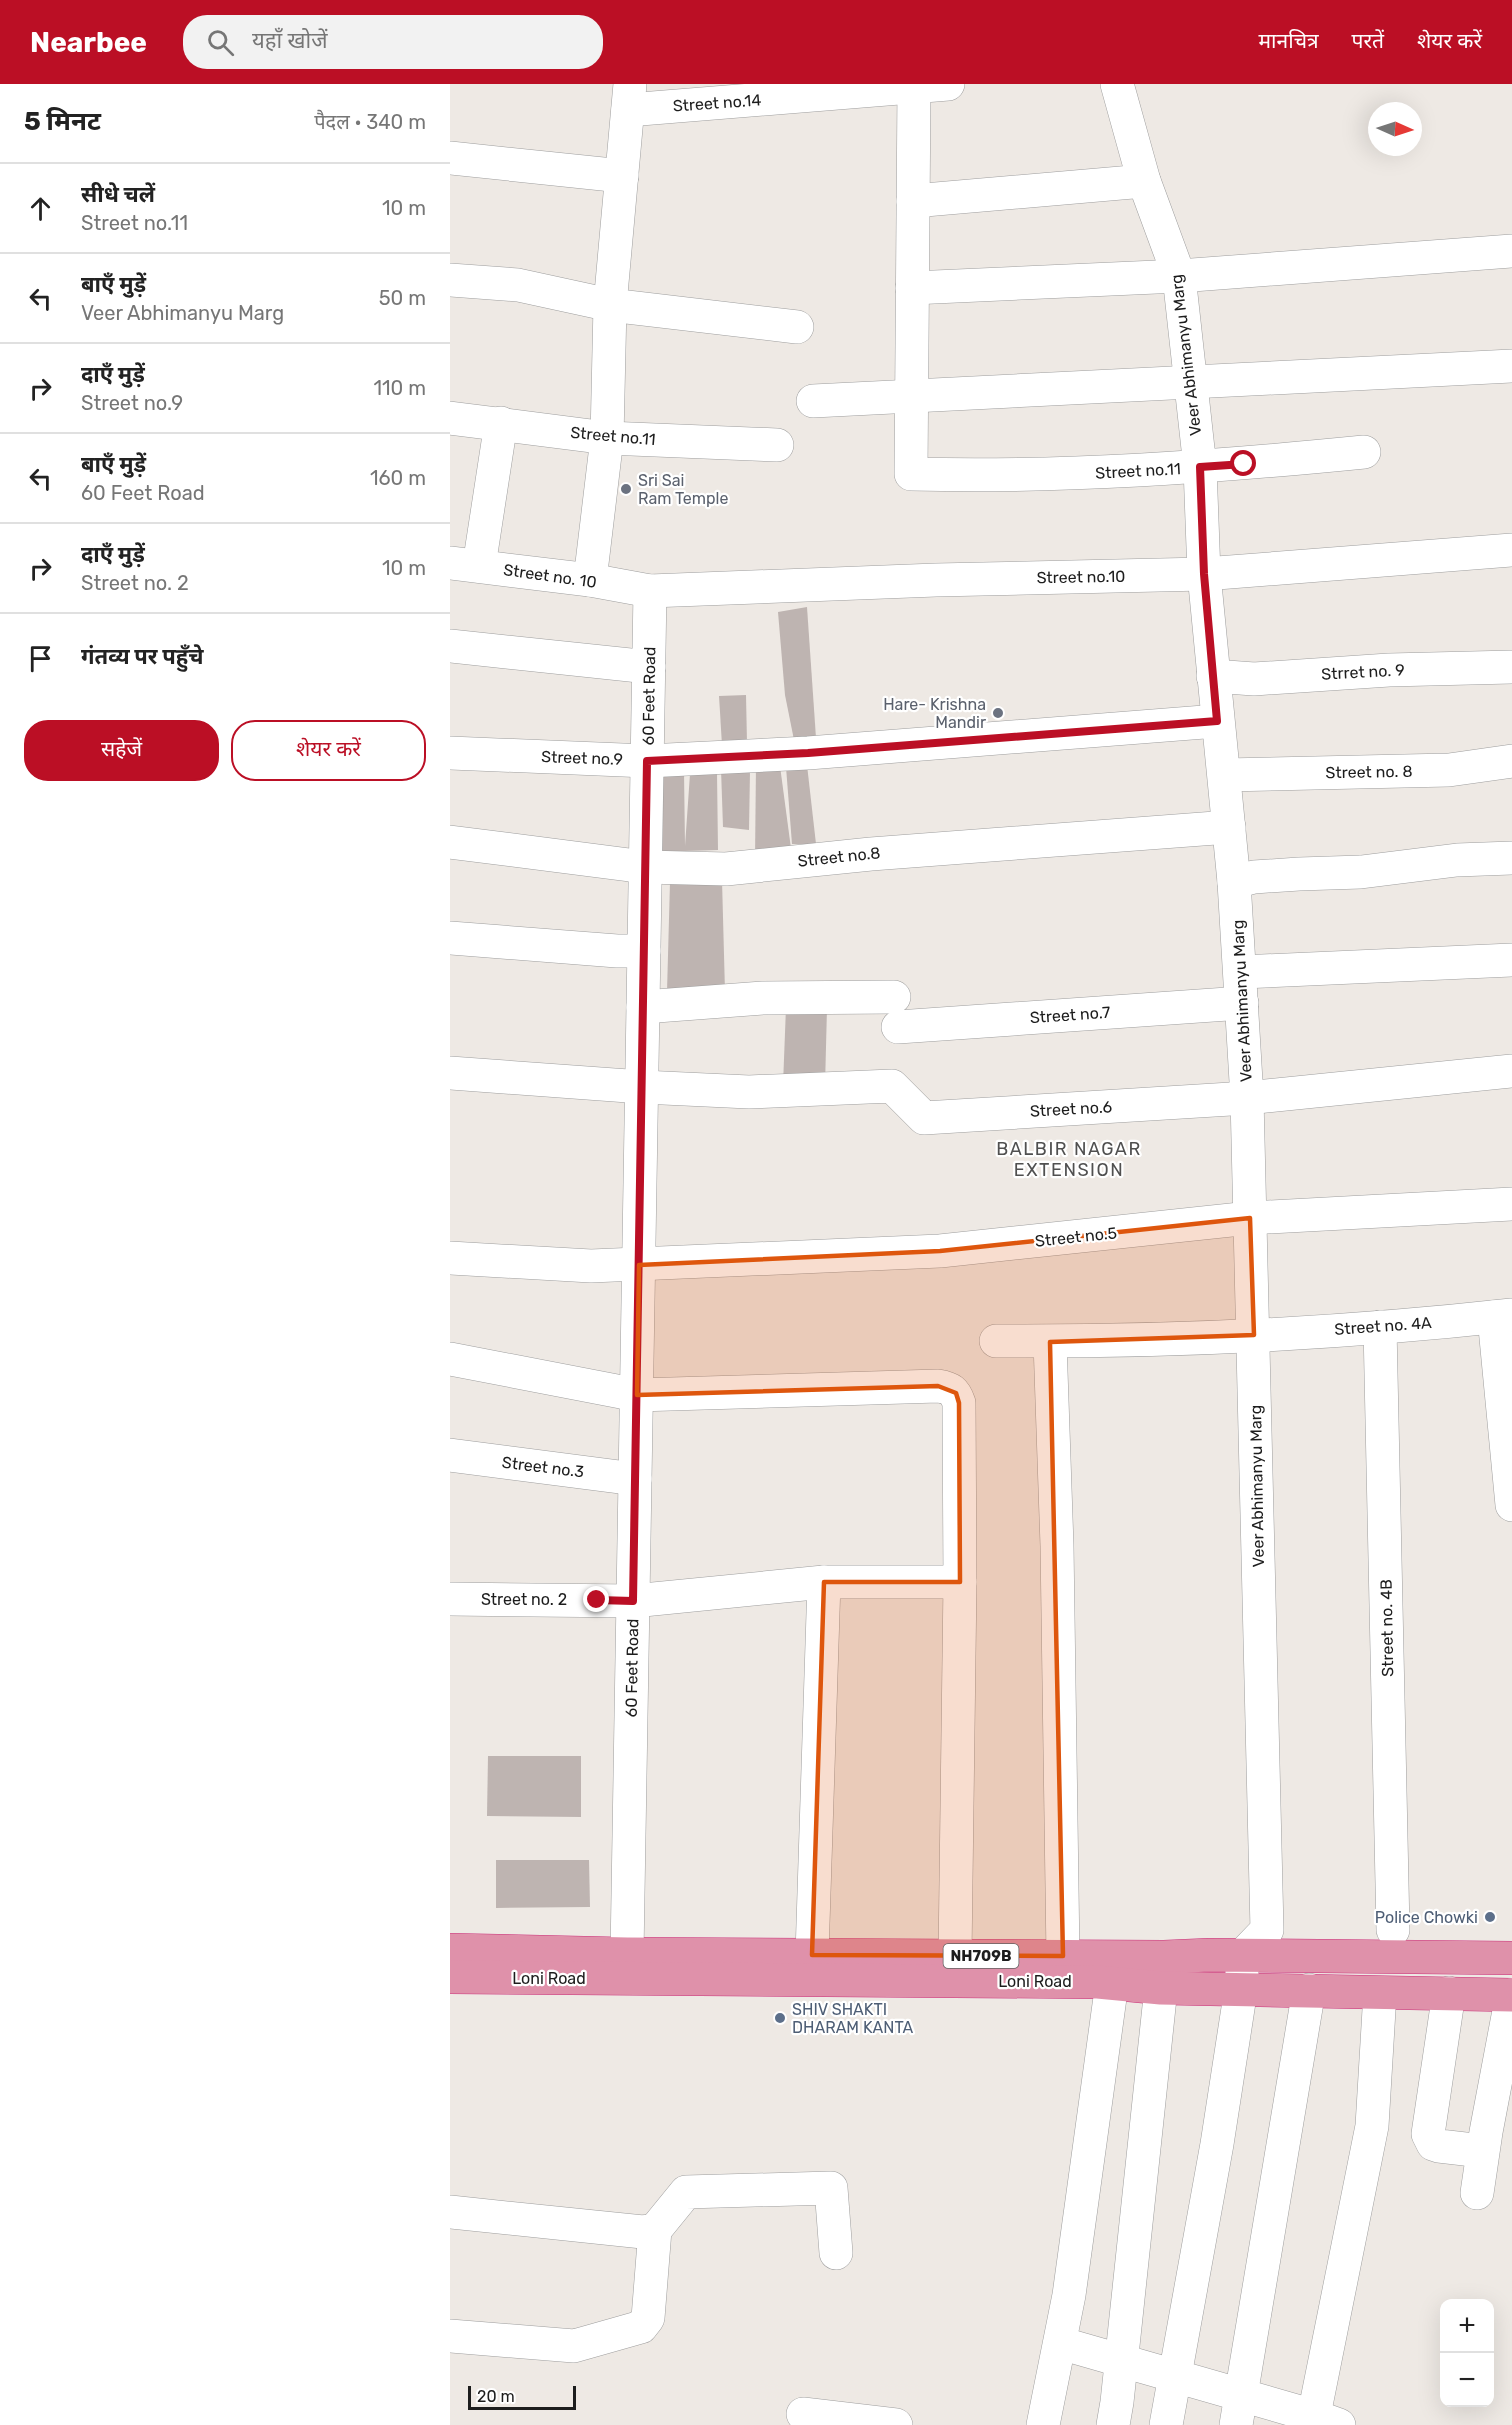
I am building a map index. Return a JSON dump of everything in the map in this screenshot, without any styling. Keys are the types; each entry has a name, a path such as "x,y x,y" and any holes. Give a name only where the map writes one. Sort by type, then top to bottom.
{"highway":[{"name":"Loni Road","path":"450,1950 627,1954 1512,1958"},
{"name":"Loni Road","path":"450,1977 1112,1983 1161,1988 1309,1989 1380,1993 1512,1995"}],"street":[{"name":"Street no.14","path":"629,97 948,84"},
{"name":"Veer Abhimanyu Marg","path":"1117,84 1144,181 1179,276 1200,467 1204,574 1217,721 1225,775 1242,987 1248,1098 1267,1930 1243,1956"},
{"path":"912,397 914,87"},
{"path":"590,580 608,438 610,305 629,97"},
{"path":"450,158 622,176"},
{"path":"913,201 1144,181"},
{"path":"912,288 1179,276 1512,251"},
{"path":"450,280 518,285 610,305 797,327"},
{"path":"813,401 1512,366"},
{"name":"Street no.11","path":"912,397 912,474 997,477 1200,467 1364,452"},
{"name":"Street no.11","path":"450,418 608,438 777,445"},
{"path":"465,564 501,423"},
{"name":"Street no.10","path":"650,591 936,580 1204,574 1512,549"},
{"name":"Street no. 10","path":"465,564 590,580 650,591"},
{"name":"60 Feet Road","path":"627,1954 650,591"},
{"path":"450,646 649,667"},
{"name":"Strret no. 9","path":"1214,676 1254,679 1389,670 1512,667"},
{"name":"Street no.9","path":"450,753 647,761 832,751 1217,721"},
{"name":"Street no. 8","path":"1225,775 1449,770 1512,761"},
{"name":"Street no.8","path":"450,842 645,867 726,869 871,854 1229,827"},
{"path":"1234,882 1287,875 1383,870 1457,860 1512,858"},
{"path":"450,938 617,951 644,951"},
{"name":"Street no.7","path":"643,1007 763,998 896,1012 1242,987 1512,960"},
{"name":"Street no.6","path":"450,1073 749,1092 892,1086 924,1118 1248,1098 1512,1071"},
{"name":"Street no.5","path":"450,1257 591,1266 939,1251 1250,1218 1512,1204"},
{"path":"1503,1316 1512,1505"},
{"name":"Street no. 4A","path":"996,1341 1115,1342 1380,1327 1503,1316"},
{"name":"Street no. 4B","path":"1380,1327 1393,1930"},
{"path":"1050,1341 1057,1546 1063,1956"},
{"path":"450,1359 637,1395 927,1386 950,1388 956,1393 959,1403 960,1582 955,1956"},
{"name":"Street no.3","path":"450,1455 635,1479"},
{"path":"812,1955 824,1582"},
{"name":"Street no. 2","path":"450,1599 633,1601 824,1582 960,1582"},
{"path":"1166,2425 1217,2144 1241,1989 1243,1956"},
{"path":"1043,2425 1070,2295 1112,1983"},
{"path":"1113,2425 1161,1988"},
{"path":"1238,2410 1309,1989"},
{"path":"1060,2343 1174,2376 1238,2410 1322,2422 1372,2126 1380,1993"},
{"path":"1449,1993 1428,2134 1434,2144 1439,2146 1482,2151"},
{"path":"1477,2193 1482,2151 1512,1995"},
{"path":"450,2336 574,2346 640,2326 648,2318 655,2230 686,2192 831,2188 836,2253"},
{"path":"450,2212 643,2232 655,2230"},
{"path":"803,2414 896,2425"}],"highlighted area":[{"path":"1250,1218 1254,1335 1050,1342 1063,1956 812,1955 824,1582 960,1582 959,1403 956,1393 938,1386 637,1395 639,1265 940,1251"}],"building":[{"path":"807,607 816,738 794,740 785,695 778,612"},
{"path":"746,695 747,743 722,745 719,696"},
{"path":"756,764 780,766 792,856 755,859"},
{"path":"807,765 816,844 792,844 786,767"},
{"path":"721,769 750,771 749,830 723,827"},
{"path":"652,770 684,771 685,846 690,774 717,773 718,850 685,851 685,859 649,857"},
{"path":"722,880 725,992 667,992 670,882"},
{"path":"786,1007 827,1008 825,1086 783,1085"},
{"path":"488,1756 581,1756 581,1817 487,1816"},
{"path":"496,1860 589,1860 590,1907 496,1908"}],"place":[{"name":"Sri Sai Ram Temple","path":"626,489"},
{"name":"Hare- Krishna Mandir","path":"998,713"},
{"name":"Police Chowki","path":"1490,1917"},
{"name":"SHIV SHAKTI DHARAM KANTA","path":"780,2018"}],"district":[{"name":"BALBIR NAGAR EXTENSION","path":"1069,1159"}],"route":[{"path":"597,1600 633,1601 647,761 924,745 1217,721 1204,574 1200,467 1244,464"}]}
